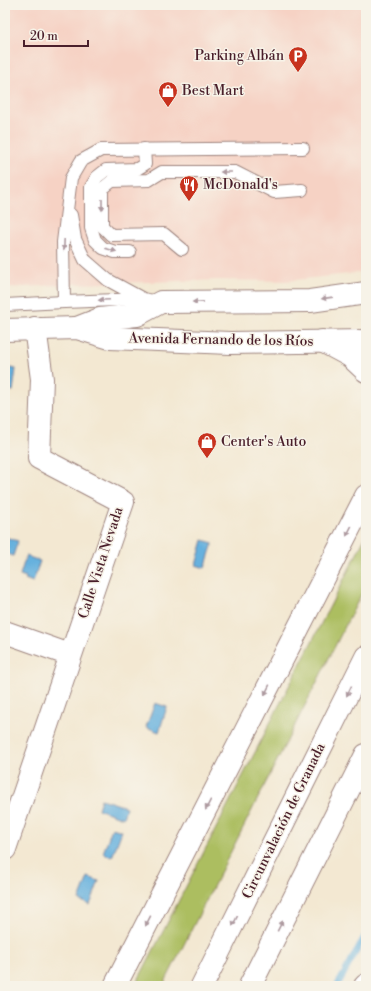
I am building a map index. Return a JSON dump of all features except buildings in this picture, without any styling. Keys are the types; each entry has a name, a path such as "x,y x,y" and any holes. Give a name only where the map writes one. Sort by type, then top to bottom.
{"main road":[{"name":"Avenida Fernando de los Ríos","path":"77,328 100,319 137,315 152,301 310,301 366,293"},
{"name":"Calle Vista Nevada","path":"5,849 123,502 39,458 42,379 34,328"},
{"name":"Avenida Fernando de los Ríos","path":"5,330 77,328 110,338 230,343 366,341"},
{"path":"322,341 350,356 366,371"},
{"path":"114,986 366,496"},
{"path":"5,632 70,655"},
{"name":"Circunvalación de Granada","path":"202,986 366,656"},
{"path":"250,986 366,755"}],"lane":[{"path":"64,302 63,242 69,206 71,178 81,161 101,150 303,148"},
{"path":"130,252 115,252 103,248 95,240 91,228 91,186 97,177 106,170 137,169 145,164 144,149"},
{"path":"182,249 164,234 111,235 102,226 102,189 112,181 149,180 162,172 235,172 274,192 302,190"},
{"path":"69,206 75,239 86,260 108,280 152,301"},
{"path":"5,305 64,302 152,301"}],"shaded area":[{"path":"5,5 366,5 366,272 286,281 219,280 77,284 5,288"}],"green space":[{"path":"366,536 366,585 163,986 135,986"}],"water":[{"path":"5,367 16,369 13,391 5,390"},
{"path":"5,537 18,541 13,556 5,553"},
{"path":"203,540 213,543 205,568 196,565"},
{"path":"26,556 40,561 33,582 20,575"},
{"path":"155,703 167,707 159,732 146,727"},
{"path":"101,799 126,807 123,818 98,809"},
{"path":"112,828 122,831 112,857 103,853"},
{"path":"88,877 99,881 90,905 79,900"}],"waterway":[{"path":"337,986 366,934"}],"place":[{"name":"Parking Albán","path":"298,73"},
{"name":"Best Mart","path":"168,108"},
{"name":"McDonald's","path":"189,202"},
{"name":"Center's Auto","path":"207,459"}]}
